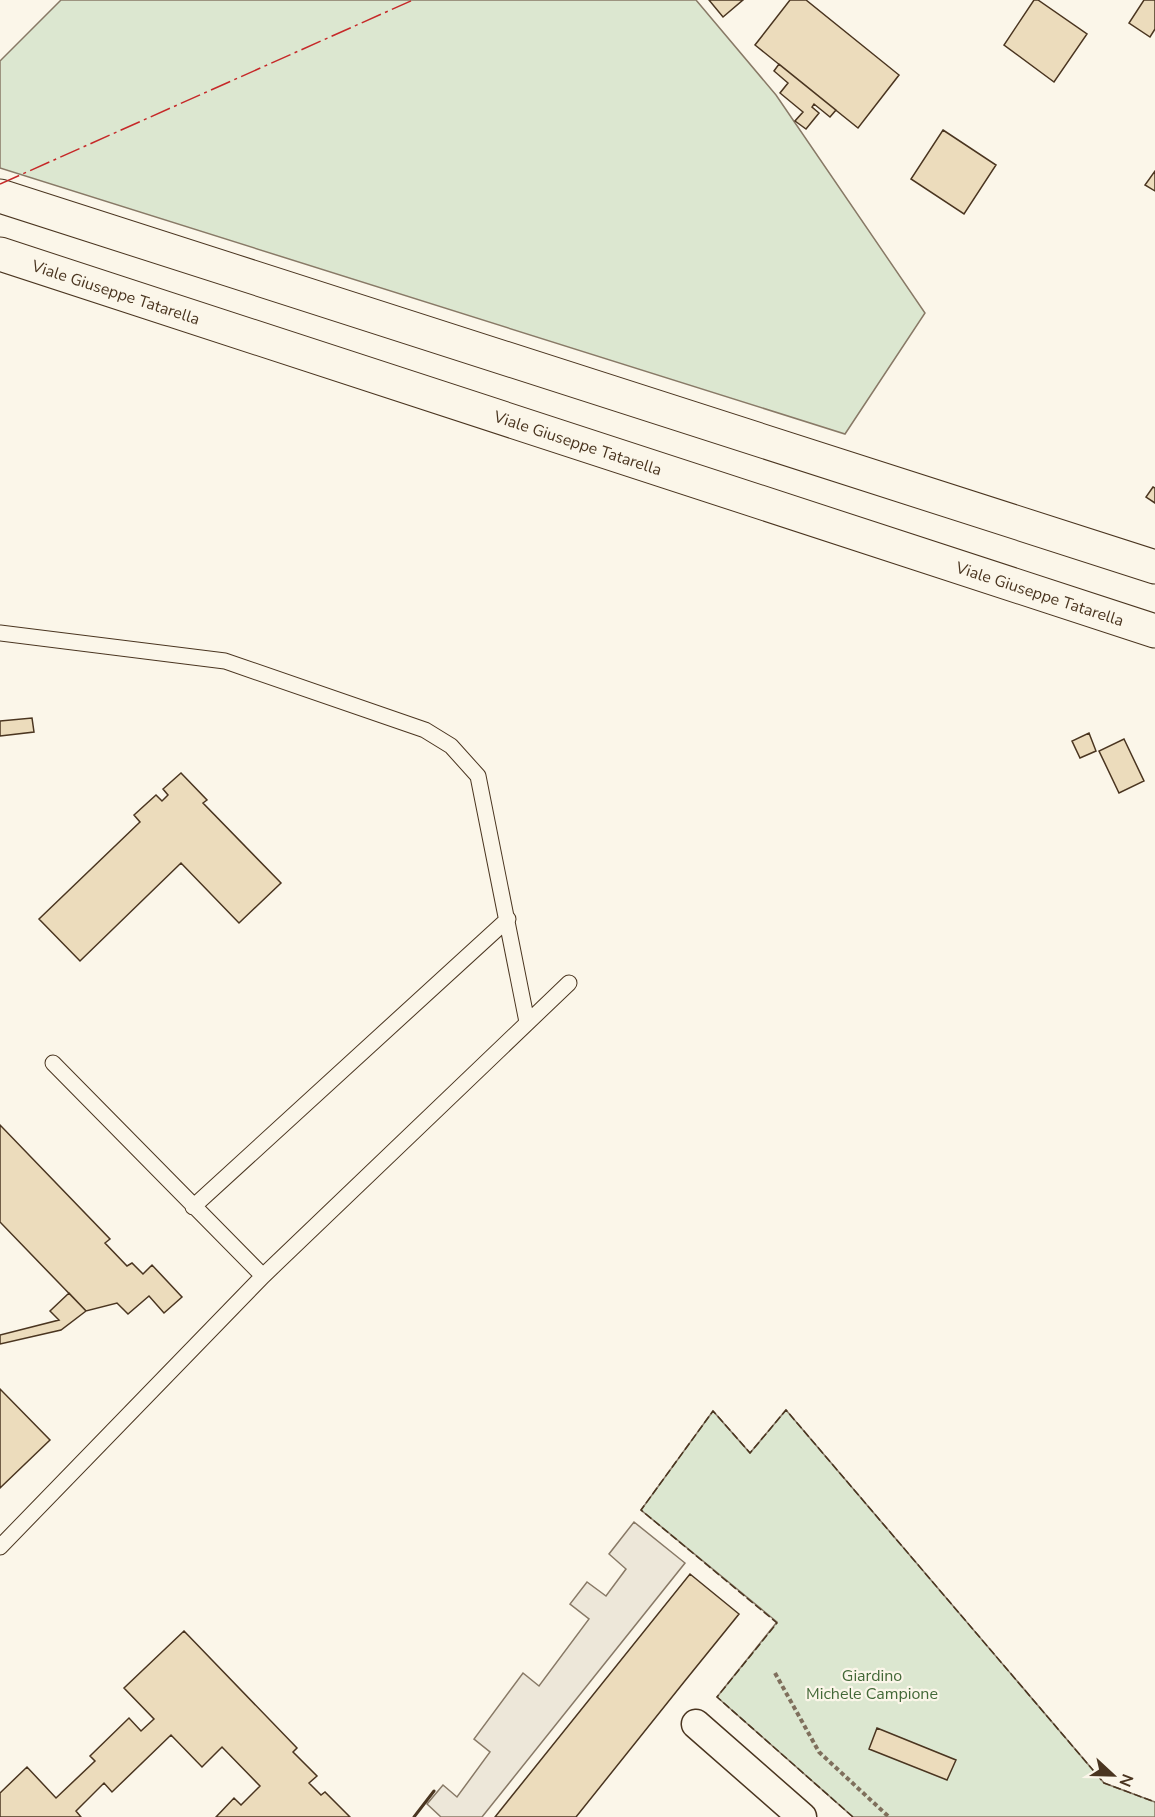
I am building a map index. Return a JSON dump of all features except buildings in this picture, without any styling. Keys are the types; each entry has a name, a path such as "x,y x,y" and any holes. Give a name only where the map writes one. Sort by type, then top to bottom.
{"main road":[{"path":"0,196 1155,567"},
{"name":"Viale Giuseppe Tatarella","path":"0,254 1155,631"}],"street":[{"path":"696,1724 802,1817"}],"lane":[{"path":"0,633 225,661 426,730 451,746 478,776 527,1022"},
{"path":"193,1207 508,919"},
{"path":"0,1547 263,1276 569,983"},
{"path":"54,1063 263,1276"}],"path":[{"path":"775,1672 819,1752 889,1817"}],"green space":[{"path":"61,0 696,0 776,95 925,313 845,434 0,168 0,61"},
{"name":"Giardino Michele Campione","path":"786,1410 1104,1783 1155,1802 1155,1817 853,1817 717,1697 777,1622 641,1510 713,1411 750,1453"}],"shaded area":[{"path":"634,1522 685,1563 482,1817 441,1817 427,1804 443,1785 457,1797 490,1752 474,1739 523,1673 539,1686 589,1619 570,1604 587,1582 606,1596 626,1569 609,1554"}],"fence":[{"path":"853,1817 717,1697 777,1623 641,1510 713,1411 750,1453 786,1410 1104,1783 1155,1802"}],"wall":[{"path":"414,1817 434,1791"}],"power":[{"path":"0,184 413,0"}]}
